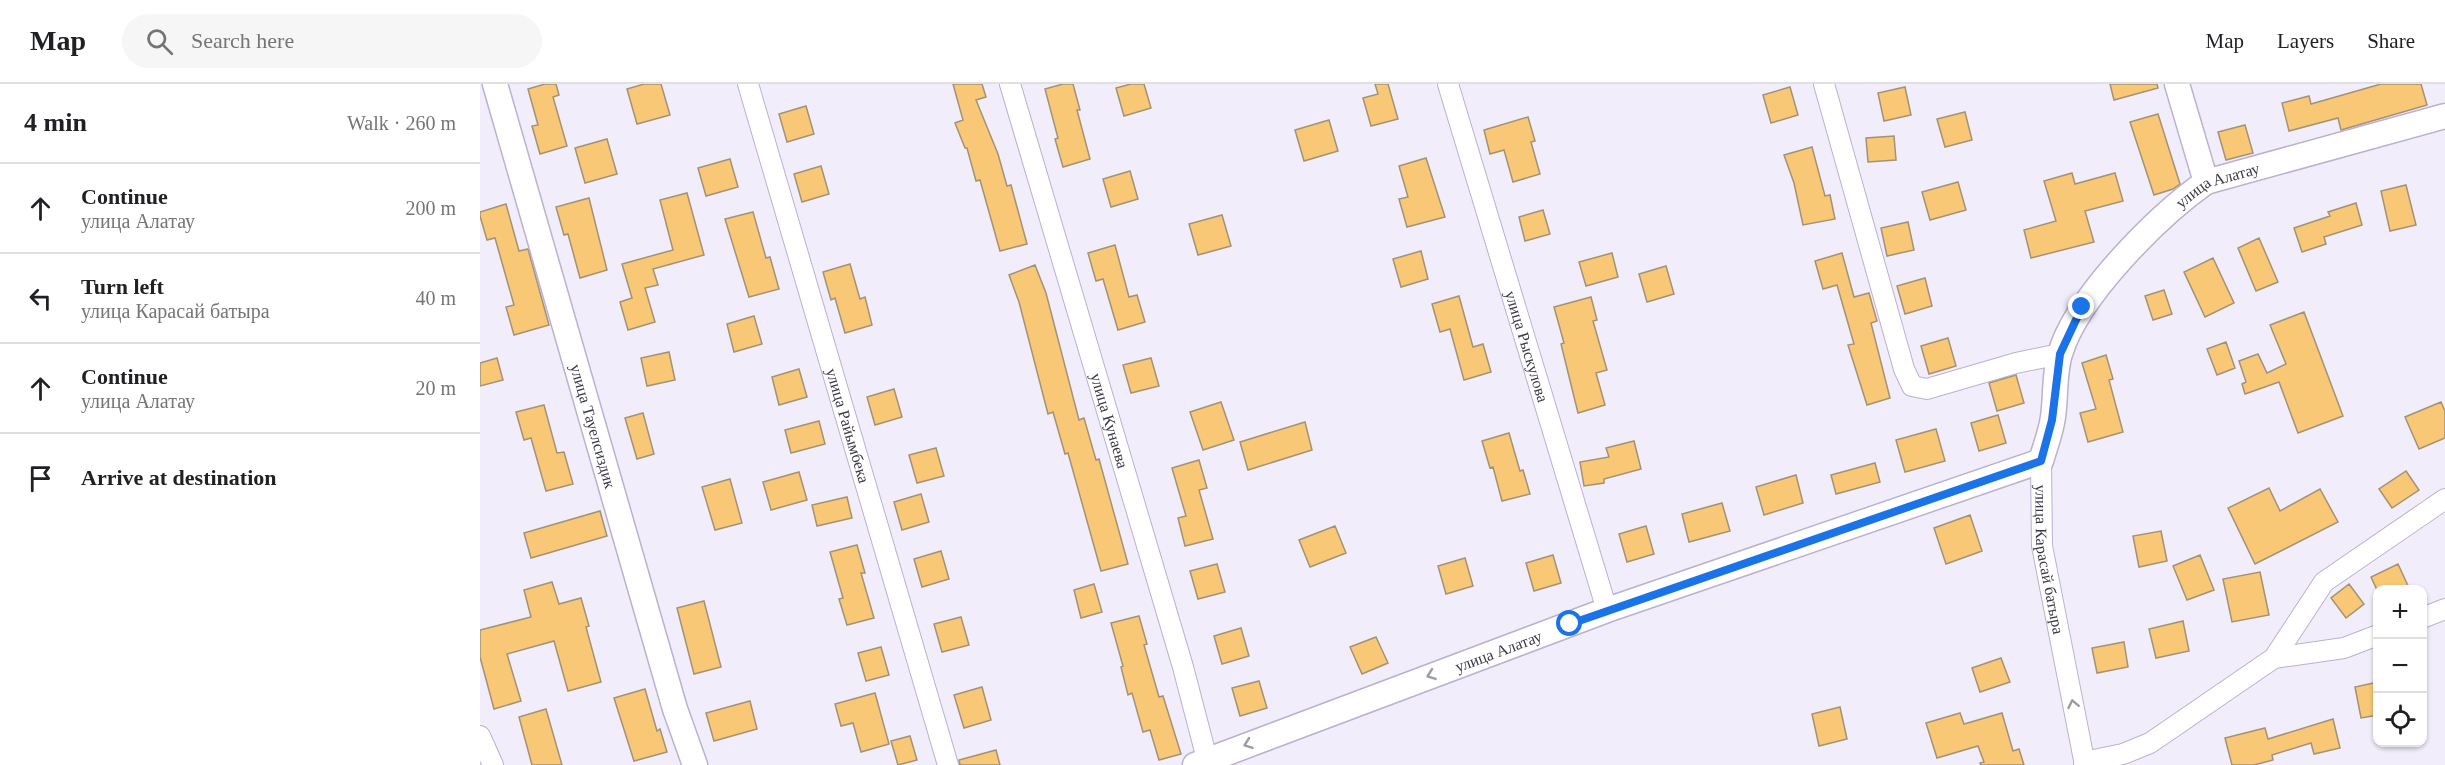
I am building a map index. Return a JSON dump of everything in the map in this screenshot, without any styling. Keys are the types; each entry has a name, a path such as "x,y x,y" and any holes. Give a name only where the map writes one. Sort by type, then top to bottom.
{"street":[{"name":"улица Тауелсиздик","path":"495,84 675,710 695,765"},
{"name":"улица Райымбека","path":"748,84 948,765"},
{"name":"улица Кунаева","path":"1010,84 1180,656 1201,762"},
{"name":"улица Рыскулова","path":"1448,84 1606,610"},
{"path":"1824,84 1904,369 1912,386 1927,389 2016,363 2060,354"},
{"path":"2177,84 2206,182"},
{"name":"улица Алатау","path":"2060,354 2082,307 2146,233 2187,195 2206,182 2445,116"},
{"name":"улица Карасай батыра","path":"2060,354 2052,420 2041,461 2042,546 2085,763 2123,754 2150,743 2274,658 2344,648 2373,637"},
{"name":"улица Алатау","path":"1201,762 1606,610 2041,461"},
{"path":"2274,658 2324,582 2445,499"},
{"path":"2427,616 2445,609"},
{"path":"480,736 493,765"}],"building":[{"path":"545,84 556,84 559,95 553,97 567,146 540,154 532,126 538,125 528,89"},
{"path":"644,84 661,84 670,115 637,124 627,89"},
{"path":"953,84 982,84 986,97 976,100 998,154 1007,186 1011,185 1027,244 1000,251 980,180 976,181 967,148 965,148 955,123 963,120"},
{"path":"1073,84 1080,110 1077,110 1090,159 1063,167 1045,89"},
{"path":"1131,84 1144,84 1151,108 1124,116 1116,88"},
{"path":"1375,84 1388,84 1398,119 1371,126 1363,98 1378,94"},
{"path":"2110,84 2157,84 2158,88 2114,100"},
{"path":"2381,84 2421,84 2427,105 2341,130 2338,118 2289,131 2282,103 2309,96 2311,104"},
{"path":"1790,87 1798,115 1771,123 1763,95"},
{"path":"1905,87 1911,115 1884,121 1878,93"},
{"path":"806,106 814,134 787,142 779,114"},
{"path":"1965,112 1972,140 1945,147 1937,119"},
{"path":"2158,114 2180,184 2173,189 2154,195 2130,122"},
{"path":"1528,117 1535,141 1531,142 1540,174 1513,182 1504,150 1490,154 1484,130"},
{"path":"1329,120 1338,151 1304,161 1295,130"},
{"path":"2245,125 2253,153 2226,160 2218,132"},
{"path":"1894,136 1896,160 1868,162 1866,138"},
{"path":"607,139 617,174 585,183 575,148"},
{"path":"1812,147 1825,196 1830,195 1835,219 1803,225 1794,183 1784,155"},
{"path":"1426,158 1445,217 1407,227 1399,199 1408,197 1399,166"},
{"path":"730,159 738,187 706,196 698,168"},
{"path":"821,166 829,194 802,202 794,174"},
{"path":"1130,171 1138,199 1111,207 1103,179"},
{"path":"2072,173 2075,184 2115,173 2123,201 2085,211 2094,242 2031,258 2024,230 2056,221 2044,181"},
{"path":"1958,182 1966,210 1930,220 1922,192"},
{"path":"2406,185 2416,225 2390,231 2381,191"},
{"path":"687,193 704,255 653,269 658,285 645,288 655,322 628,330 620,302 632,298 622,264 673,250 660,200"},
{"path":"589,198 607,270 580,278 568,234 564,235 556,207"},
{"path":"2356,203 2362,225 2324,237 2326,244 2302,252 2294,228 2330,216 2328,212"},
{"path":"506,204 519,251 528,249 549,325 514,335 506,307 514,305 495,238 487,240 480,216 480,212"},
{"path":"1543,210 1550,234 1525,241 1519,217"},
{"path":"753,212 766,258 770,257 779,289 749,297 725,219"},
{"path":"1222,215 1231,246 1198,255 1189,224"},
{"path":"1908,222 1914,250 1887,256 1881,228"},
{"path":"2259,238 2278,282 2256,291 2238,248"},
{"path":"1115,245 1129,297 1137,295 1145,322 1118,330 1103,279 1096,281 1088,253"},
{"path":"1421,251 1428,279 1401,287 1393,259"},
{"path":"1612,253 1618,277 1586,286 1579,262"},
{"path":"1842,253 1854,297 1869,293 1877,321 1871,323 1890,398 1867,405 1848,345 1854,344 1837,285 1823,289 1815,261"},
{"path":"2213,258 2234,303 2205,317 2184,272"},
{"path":"850,264 860,299 865,297 872,325 845,333 835,298 831,300 823,272"},
{"path":"1035,265 1046,293 1079,420 1084,418 1096,460 1099,459 1128,564 1101,571 1068,453 1065,454 1053,412 1048,414 1019,302 1009,275"},
{"path":"1666,266 1674,294 1647,302 1639,274"},
{"path":"1925,278 1932,306 1905,314 1897,286"},
{"path":"2164,290 2172,314 2153,320 2145,296"},
{"path":"1459,296 1473,347 1483,344 1491,372 1464,380 1450,329 1440,332 1432,304"},
{"path":"1591,297 1597,320 1593,321 1607,370 1596,373 1605,405 1578,413 1561,344 1564,343 1554,307"},
{"path":"2304,312 2343,416 2298,433 2279,382 2245,394 2242,384 2246,382 2239,361 2258,354 2267,373 2286,364 2270,325"},
{"path":"754,316 762,344 734,352 727,324"},
{"path":"1948,338 1956,366 1929,374 1921,346"},
{"path":"2226,342 2235,368 2217,375 2207,349"},
{"path":"669,352 675,380 647,386 641,358"},
{"path":"2106,355 2113,379 2109,380 2123,432 2088,442 2080,413 2096,409 2082,363"},
{"path":"497,358 503,380 480,386 480,363"},
{"path":"1151,358 1159,386 1131,393 1123,365"},
{"path":"799,369 807,397 779,405 772,377"},
{"path":"2016,375 2024,403 1997,411 1989,383"},
{"path":"894,389 902,417 875,425 867,397"},
{"path":"1221,402 1234,440 1203,450 1190,412"},
{"path":"2441,402 2445,411 2445,438 2419,449 2405,417"},
{"path":"544,405 557,453 564,452 573,484 546,491 531,438 524,440 516,412"},
{"path":"643,413 654,454 637,459 625,418"},
{"path":"1998,415 2006,443 1979,451 1971,423"},
{"path":"819,421 825,444 791,453 785,430"},
{"path":"1305,422 1312,450 1248,470 1240,442"},
{"path":"1936,429 1945,461 1905,472 1896,440"},
{"path":"1509,433 1520,471 1523,470 1530,494 1502,501 1493,467 1490,468 1482,441"},
{"path":"1634,441 1641,469 1604,479 1604,483 1584,486 1580,462 1609,457 1606,448"},
{"path":"936,448 944,476 917,483 909,455"},
{"path":"1199,460 1207,488 1199,490 1213,539 1185,546 1178,518 1186,516 1172,468"},
{"path":"1875,463 1880,482 1836,494 1831,475"},
{"path":"2406,471 2419,490 2392,508 2379,489"},
{"path":"799,472 807,500 771,510 763,482"},
{"path":"1796,475 1803,503 1764,515 1756,487"},
{"path":"730,479 742,523 715,530 702,487"},
{"path":"2269,488 2280,511 2320,489 2338,522 2255,564 2228,508"},
{"path":"921,494 929,522 902,530 894,502"},
{"path":"847,497 852,518 817,526 812,505"},
{"path":"1722,503 1730,531 1689,542 1682,514"},
{"path":"600,511 607,536 531,558 524,533"},
{"path":"1970,515 1982,551 1946,564 1934,528"},
{"path":"1335,526 1346,553 1310,567 1299,540"},
{"path":"1646,526 1654,554 1627,562 1619,534"},
{"path":"2161,531 2167,561 2139,567 2133,536"},
{"path":"857,545 865,573 861,573 874,618 847,625 839,599 843,598 830,552"},
{"path":"941,551 949,579 922,587 914,559"},
{"path":"1553,555 1561,583 1534,591 1526,563"},
{"path":"2200,555 2214,590 2187,600 2173,566"},
{"path":"1465,558 1473,586 1446,594 1438,566"},
{"path":"1217,564 1225,592 1198,599 1190,571"},
{"path":"2398,564 2408,585 2375,585 2371,577"},
{"path":"2260,572 2269,615 2232,622 2223,579"},
{"path":"552,582 559,604 581,598 589,626 586,627 601,682 568,691 554,641 507,654 521,701 494,709 480,657 480,630 531,617 524,590"},
{"path":"1094,584 1102,612 1081,618 1074,590"},
{"path":"2349,584 2364,604 2346,618 2331,598"},
{"path":"704,601 721,667 694,674 677,608"},
{"path":"1139,616 1147,644 1144,645 1159,697 1163,696 1181,754 1159,760 1150,730 1143,732 1132,693 1128,695 1111,623"},
{"path":"961,617 969,645 942,652 934,624"},
{"path":"2183,621 2189,651 2156,658 2149,629"},
{"path":"1241,628 1249,656 1222,664 1214,636"},
{"path":"1376,637 1388,663 1362,674 1350,647"},
{"path":"2124,642 2128,667 2097,673 2092,648"},
{"path":"881,647 889,675 866,681 858,653"},
{"path":"2001,658 2010,682 1980,692 1972,668"},
{"path":"1259,681 1267,708 1240,716 1232,688"},
{"path":"2373,683 2373,716 2361,718 2355,687"},
{"path":"982,687 991,720 964,728 954,695"},
{"path":"645,689 657,731 660,729 667,752 634,761 614,698"},
{"path":"875,693 889,744 861,752 853,723 841,726 835,704"},
{"path":"750,701 757,729 714,741 706,713"},
{"path":"1840,707 1847,739 1819,746 1812,714"},
{"path":"546,709 562,765 532,765 519,717"},
{"path":"1960,713 1964,724 2002,713 2013,751 2019,749 2024,765 1981,765 1980,763 1984,762 1978,746 1937,758 1926,723"},
{"path":"2333,719 2340,748 2314,754 2311,743 2272,755 2273,760 2254,765 2232,765 2225,738 2265,728 2268,739"},
{"path":"910,736 917,760 898,765 891,741"},
{"path":"996,750 1000,765 960,765 959,760"}],"route":[{"path":"1570,624 2041,461 2052,420 2060,354 2082,307"}]}
